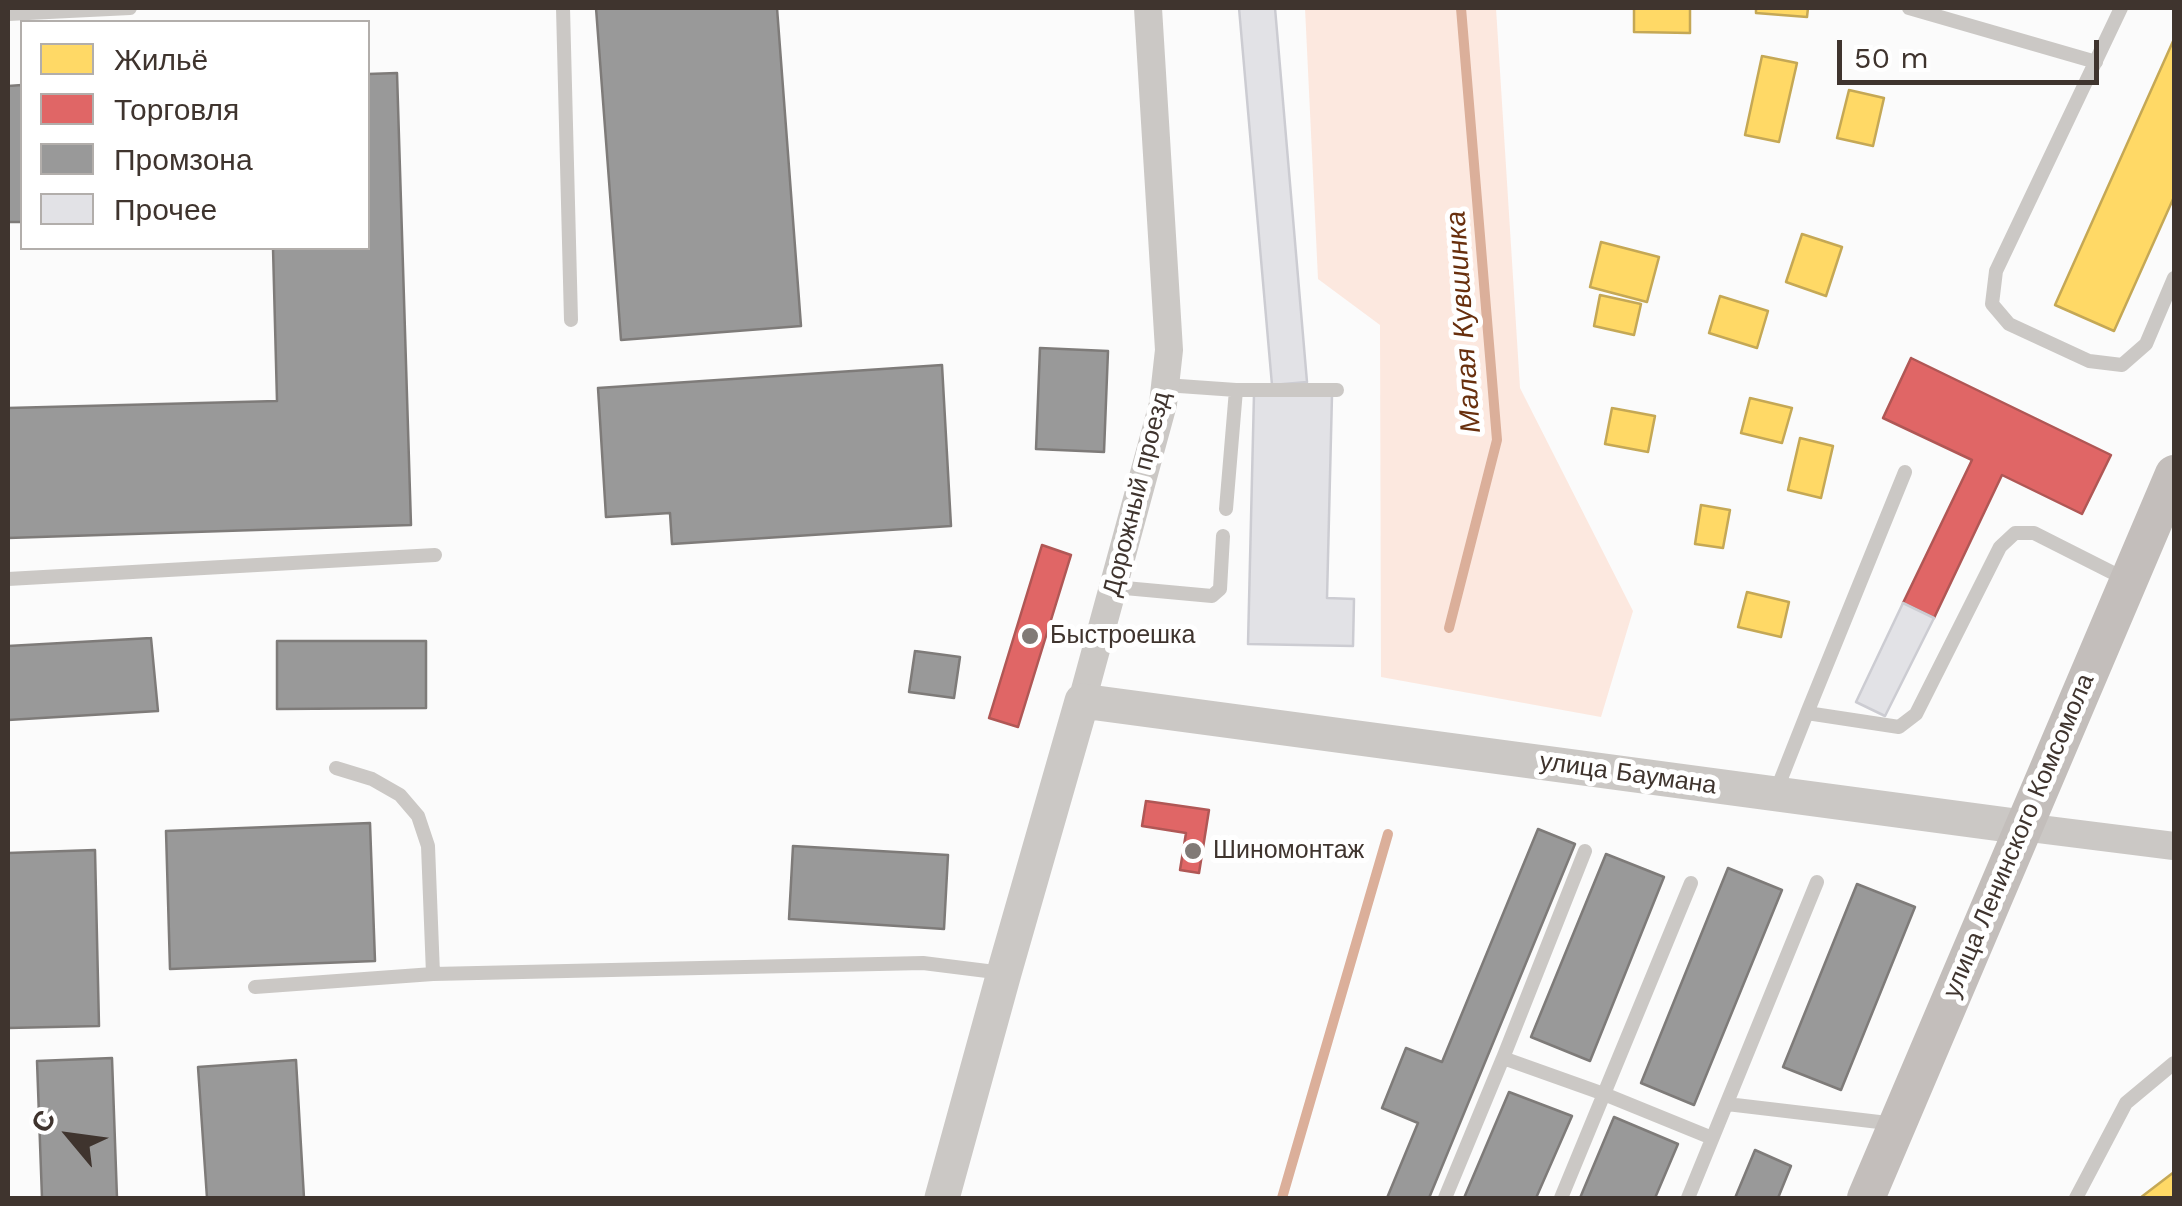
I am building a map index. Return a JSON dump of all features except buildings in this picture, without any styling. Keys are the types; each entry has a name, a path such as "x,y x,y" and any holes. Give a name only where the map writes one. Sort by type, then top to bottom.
{"main road":[{"name":"улица Ленинского Комсомола","path":"1866,1198 2174,474"}],"street":[{"name":"Дорожный проезд","path":"942,1198 1163,404 1169,350 1148,8"},
{"name":"улица Баумана","path":"1082,701 2174,846"}],"lane":[{"path":"8,14 130,8"},
{"path":"563,8 572,320"},
{"path":"1909,8 2096,62"},
{"path":"2121,8 1996,272 1992,304 2008,324 2089,362 2122,365 2146,344 2174,278"},
{"path":"1165,385 1337,390"},
{"path":"1226,509 1236,390"},
{"path":"1776,794 1905,472"},
{"path":"1807,713 1899,727 1916,714 2000,547 2015,533 2034,533 2128,580"},
{"path":"1114,587 1212,596 1220,588 1223,536"},
{"path":"8,579 436,554"},
{"path":"336,768 372,778 400,795 418,816 428,846 434,974"},
{"path":"1445,1198 1585,850"},
{"path":"1688,1198 1818,882"},
{"path":"1560,1198 1691,884"},
{"path":"255,986 434,974 923,963 1004,973"},
{"path":"1503,1058 1712,1138"},
{"path":"2076,1198 2126,1104 2174,1064"},
{"path":"1727,1104 1896,1124"}],"shaded area":[{"path":"1305,8 1496,8 1520,388 1633,611 1601,717 1381,677 1380,325 1318,279"}],"waterway":[{"name":"Малая Кувшинка","path":"1449,628 1497,440 1461,8"},
{"name":"Малая Кувшинка","path":"1282,1198 1388,834"}],"place":[{"name":"Быстроешка","path":"1030,636"},
{"name":"Шиномонтаж","path":"1193,851"}]}
